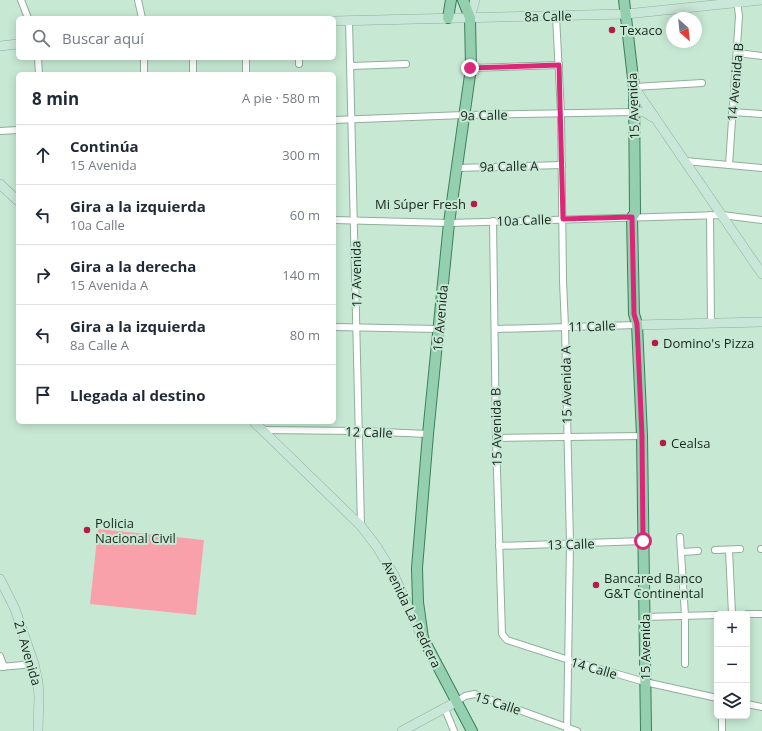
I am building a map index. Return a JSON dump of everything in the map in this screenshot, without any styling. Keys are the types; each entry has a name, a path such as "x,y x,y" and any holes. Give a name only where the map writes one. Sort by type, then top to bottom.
{"main road":[{"path":"448,18 451,0"},
{"path":"463,0 470,18"},
{"name":"15 Avenida","path":"624,0 634,87 634,314 637,325 642,436 646,731"},
{"name":"16 Avenida","path":"423,638 418,602 417,568 448,223 470,68 470,18"},
{"name":"Avenida La Pedrera","path":"423,638 472,731"}],"street":[{"path":"21,0 27,16"},
{"path":"138,0 142,16"},
{"name":"16 Avenida","path":"470,18 475,0"},
{"name":"8a Calle","path":"336,21 626,14 762,0"},
{"name":"14 Avenida B","path":"728,165 738,53 739,16 737,2"},
{"name":"15 Avenida A","path":"556,16 561,113 563,281 570,544 567,729"},
{"name":"17 Avenida","path":"350,21 361,526"},
{"path":"0,46 16,44"},
{"path":"738,53 762,56"},
{"path":"38,60 39,72"},
{"path":"144,60 144,72"},
{"path":"193,60 193,72"},
{"path":"246,60 246,72"},
{"path":"351,66 406,64"},
{"path":"470,68 559,65"},
{"path":"634,87 702,83"},
{"path":"634,87 762,274"},
{"path":"634,112 644,112 657,120"},
{"name":"9a Calle","path":"336,120 464,115 634,112"},
{"path":"732,112 762,114"},
{"path":"0,131 16,130"},
{"path":"685,161 762,168"},
{"name":"9a Calle A","path":"456,168 562,165"},
{"path":"0,184 16,199"},
{"path":"710,215 711,323"},
{"name":"10a Calle","path":"336,220 355,219 448,223 635,216 722,215 762,220"},
{"name":"15 Avenida B","path":"493,221 496,438 501,632"},
{"name":"11 Calle","path":"495,329 762,322"},
{"path":"336,327 439,329"},
{"name":"Avenida La Pedrera","path":"256,424 361,526 377,547 394,575 423,638"},
{"name":"12 Calle","path":"263,430 359,431 428,434"},
{"path":"496,438 642,436"},
{"path":"680,537 685,616 685,664"},
{"name":"13 Calle","path":"499,546 643,541"},
{"path":"715,550 740,549"},
{"path":"729,550 732,611"},
{"path":"681,552 698,552"},
{"name":"21 Avenida","path":"0,579 15,609 34,664 40,697 38,731"},
{"path":"750,614 762,614"},
{"path":"645,617 714,615"},
{"name":"14 Calle","path":"501,632 503,637 507,640 568,660 645,682 714,697"},
{"path":"0,656 2,667 34,664"},
{"name":"15 Calle","path":"402,731 445,709 465,696 475,694 567,729 577,731"},
{"path":"750,705 762,707"},
{"path":"445,709 454,731"},
{"path":"722,719 722,731"}],"shaded area":[{"path":"98,529 204,540 196,615 90,604"}],"place":[{"name":"Texaco","path":"612,30"},
{"name":"Mi Súper Fresh","path":"474,204"},
{"name":"Domino's Pizza","path":"655,343"},
{"name":"Cealsa","path":"663,443"},
{"name":"Policia Nacional Civil","path":"87,530"},
{"name":"Bancared Banco G&T Continental","path":"596,585"}],"route":[{"path":"470,68 559,65 563,219 632,217 634,314 637,324 642,436 643,541"}]}
